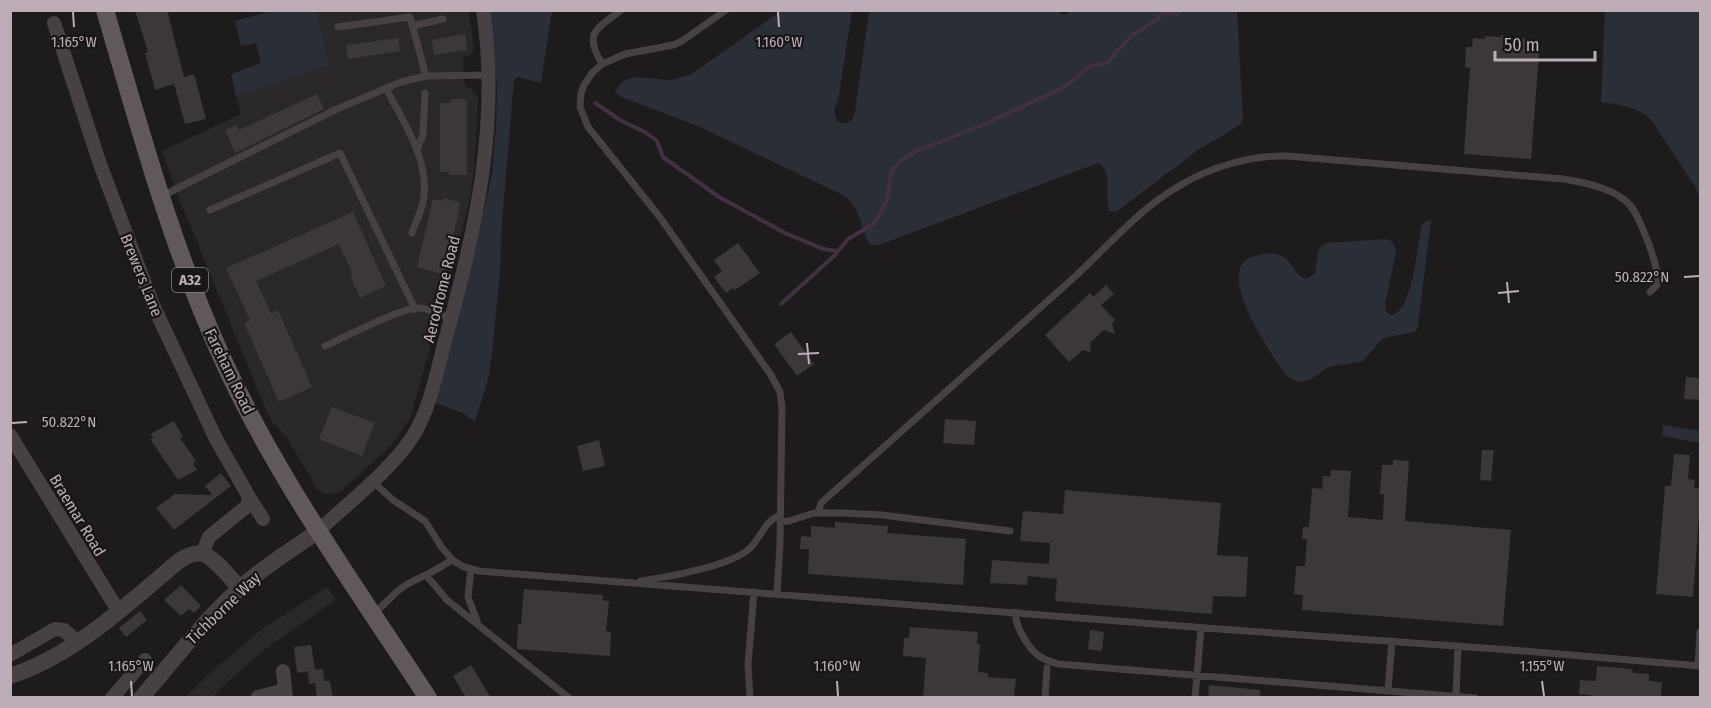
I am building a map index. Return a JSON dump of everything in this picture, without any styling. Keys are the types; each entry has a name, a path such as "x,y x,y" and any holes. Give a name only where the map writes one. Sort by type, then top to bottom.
{"main road":[{"name":"Fareham Road","path":"105,10 160,197 195,294 220,353 286,481 317,532 428,698"}],"street":[{"name":"Aerodrome Road","path":"317,532 408,444 420,423 430,396 472,237 483,180 488,128 488,75 483,10"},
{"name":"Brewers Lane","path":"54,23 100,164 153,305 216,439 263,519"},
{"name":"Braemar Road","path":"11,435 119,612"},
{"path":"202,554 209,537 247,506 249,497"},
{"name":"Tichborne Way","path":"145,696 193,637 240,588 317,532"},
{"path":"10,676 38,666 77,642 119,612 187,556 202,554 240,588"},
{"path":"10,655 55,629 64,630 77,642"},
{"path":"112,698 145,660"},
{"path":"258,697 286,694 283,671"}],"lane":[{"path":"602,64 593,47 593,36 599,27 621,10"},
{"path":"726,10 682,42 625,54 602,64 589,76 582,89 580,106 586,124 659,216 778,388 782,408 777,593"},
{"path":"338,27 410,17 426,76"},
{"path":"412,26 443,19"},
{"path":"160,197 338,109 401,82 426,76 488,75"},
{"path":"386,88 417,149 423,167 423,203 412,233"},
{"path":"417,149 423,135 425,93"},
{"path":"210,210 340,153 415,309"},
{"path":"818,513 821,503 1151,206 1188,181 1233,164 1268,156 1287,156 1563,179 1593,186 1620,198 1634,211 1657,269 1657,285 1650,292"},
{"path":"325,346 415,309 430,311 451,319"},
{"path":"372,481 393,500 425,521 452,559 471,569 1699,666 1701,632"},
{"path":"627,583 658,578 732,559 749,550 773,518 818,513 882,515 1010,531"},
{"path":"373,614 404,586 452,559"},
{"path":"471,569 468,597 481,625"},
{"path":"426,575 442,595 569,698"},
{"path":"750,698 748,664 754,592"},
{"path":"1015,612 1016,621 1030,646 1040,657 1048,661 1475,698"},
{"path":"1195,698 1201,628"},
{"path":"1388,690 1392,641"},
{"path":"1456,695 1458,646"},
{"path":"1045,698 1047,668"}],"shaded area":[{"path":"1059,10 1061,14 1066,15 1070,10 1179,11 1178,13 1182,10 1237,11 1243,120 1240,125 1198,150 1116,212 1109,211 1106,172 1098,163 879,245 870,245 859,215 847,197 700,127 619,96 615,91 623,81 634,77 671,80 690,75 781,11 852,11 839,95 834,112 837,121 847,123 853,118 855,111 869,11"},
{"path":"272,11 317,11 329,66 236,96 231,74 261,63 256,43 241,46 235,21"},
{"path":"311,11 469,11 474,49 472,53 463,58 464,84 475,92 478,98 474,171 468,207 410,418 384,452 340,492 332,494 325,494 318,490 286,436 268,415 162,151 241,114 236,96 324,67"},
{"path":"490,11 552,11 541,83 517,77 514,80 493,343 489,376 475,422 463,413 436,403 492,173 497,88"},
{"path":"1605,11 1700,11 1700,200 1696,188 1646,115 1621,105 1601,102"},
{"path":"1431,220 1418,326 1415,332 1383,338 1363,361 1329,367 1311,379 1301,382 1286,375 1249,314 1239,278 1241,265 1255,256 1277,254 1284,257 1302,277 1307,279 1315,273 1318,251 1327,243 1389,240 1394,244 1396,253 1385,304 1386,311 1390,315 1398,312 1404,303 1413,277 1422,225"},
{"path":"1663,425 1700,431 1700,443 1662,436"},
{"path":"327,587 336,600 268,647 213,697 186,697 210,673 262,629"}],"building":[{"path":"135,10 167,10 184,77 194,74 206,119 185,124 174,84 155,90 145,53 148,52"},
{"path":"465,34 467,50 434,55 432,40"},
{"path":"1501,35 1540,41 1531,159 1464,154 1470,68 1465,67 1466,47 1472,47 1473,38 1485,39 1485,36 1501,37"},
{"path":"398,38 400,51 348,59 346,45"},
{"path":"317,94 324,109 235,153 225,130 236,125 239,130"},
{"path":"450,99 466,99 467,103 467,175 449,175 449,172 440,172 440,103 451,103"},
{"path":"443,198 459,202 460,205 446,271 443,270 442,274 417,267 433,199 443,201"},
{"path":"353,212 386,286 360,298 350,276 353,275 339,244 256,281 271,313 278,310 312,387 279,402 244,323 250,320 226,268"},
{"path":"738,243 760,273 735,290 733,288 726,293 714,277 722,271 714,260"},
{"path":"1106,285 1114,294 1101,305 1115,320 1112,324 1115,334 1104,330 1090,343 1091,352 1083,350 1069,362 1045,335 1090,293 1093,297"},
{"path":"791,332 814,364 797,376 774,344"},
{"path":"1686,377 1701,378 1701,400 1684,399"},
{"path":"332,407 375,423 362,456 319,439"},
{"path":"945,419 976,421 974,445 943,443"},
{"path":"174,421 183,437 180,438 196,461 193,464 197,470 178,480 150,439 153,438 151,434"},
{"path":"599,440 605,466 583,471 577,446"},
{"path":"1482,450 1494,450 1491,481 1480,480"},
{"path":"1674,454 1690,455 1688,479 1695,480 1694,488 1701,488 1693,597 1656,594 1665,486 1671,486"},
{"path":"1393,460 1409,461 1405,521 1511,530 1503,626 1302,610 1303,595 1294,594 1296,566 1305,566 1307,539 1302,539 1303,527 1309,527 1312,488 1322,489 1323,476 1330,477 1331,470 1351,471 1348,517 1383,520 1384,494 1380,494 1382,465 1393,465"},
{"path":"221,473 231,486 174,530 156,508 175,494 212,495 205,486"},
{"path":"1065,490 1221,503 1217,555 1248,557 1246,597 1213,596 1212,614 1055,601 1057,579 1028,576 1027,585 990,583 992,560 1049,564 1050,543 1020,541 1023,511 1063,514"},
{"path":"835,522 888,526 887,533 966,539 963,585 808,574 809,549 800,549 801,536 811,537 811,526 835,528"},
{"path":"181,585 201,606 194,613 189,609 181,616 164,600"},
{"path":"524,589 603,595 602,600 609,601 606,631 611,632 610,656 517,649 518,624 521,624"},
{"path":"140,611 147,620 126,637 119,628"},
{"path":"910,627 978,632 977,644 980,644 978,672 988,673 988,677 1016,679 1014,698 923,698 926,658 903,656 904,638 909,638"},
{"path":"1090,630 1104,632 1102,651 1088,649"},
{"path":"311,645 315,670 297,673 294,647"},
{"path":"471,665 491,698 466,698 453,676"},
{"path":"1597,666 1631,669 1633,673 1649,674 1649,681 1662,682 1661,696 1595,698 1595,696 1579,694 1580,680 1596,681"},
{"path":"323,669 324,681 330,681 333,698 317,698 315,683 309,684 308,671"},
{"path":"1209,685 1260,690 1260,698 1208,698"}],"waterway":[{"path":"781,304 835,255 848,239 872,225 887,200 891,172 904,158 1064,87 1091,66 1107,63 1132,35 1156,20 1164,12 1177,14 1180,10"},
{"path":"595,103 657,141 663,157 719,197 785,233 823,249 837,251"}]}
